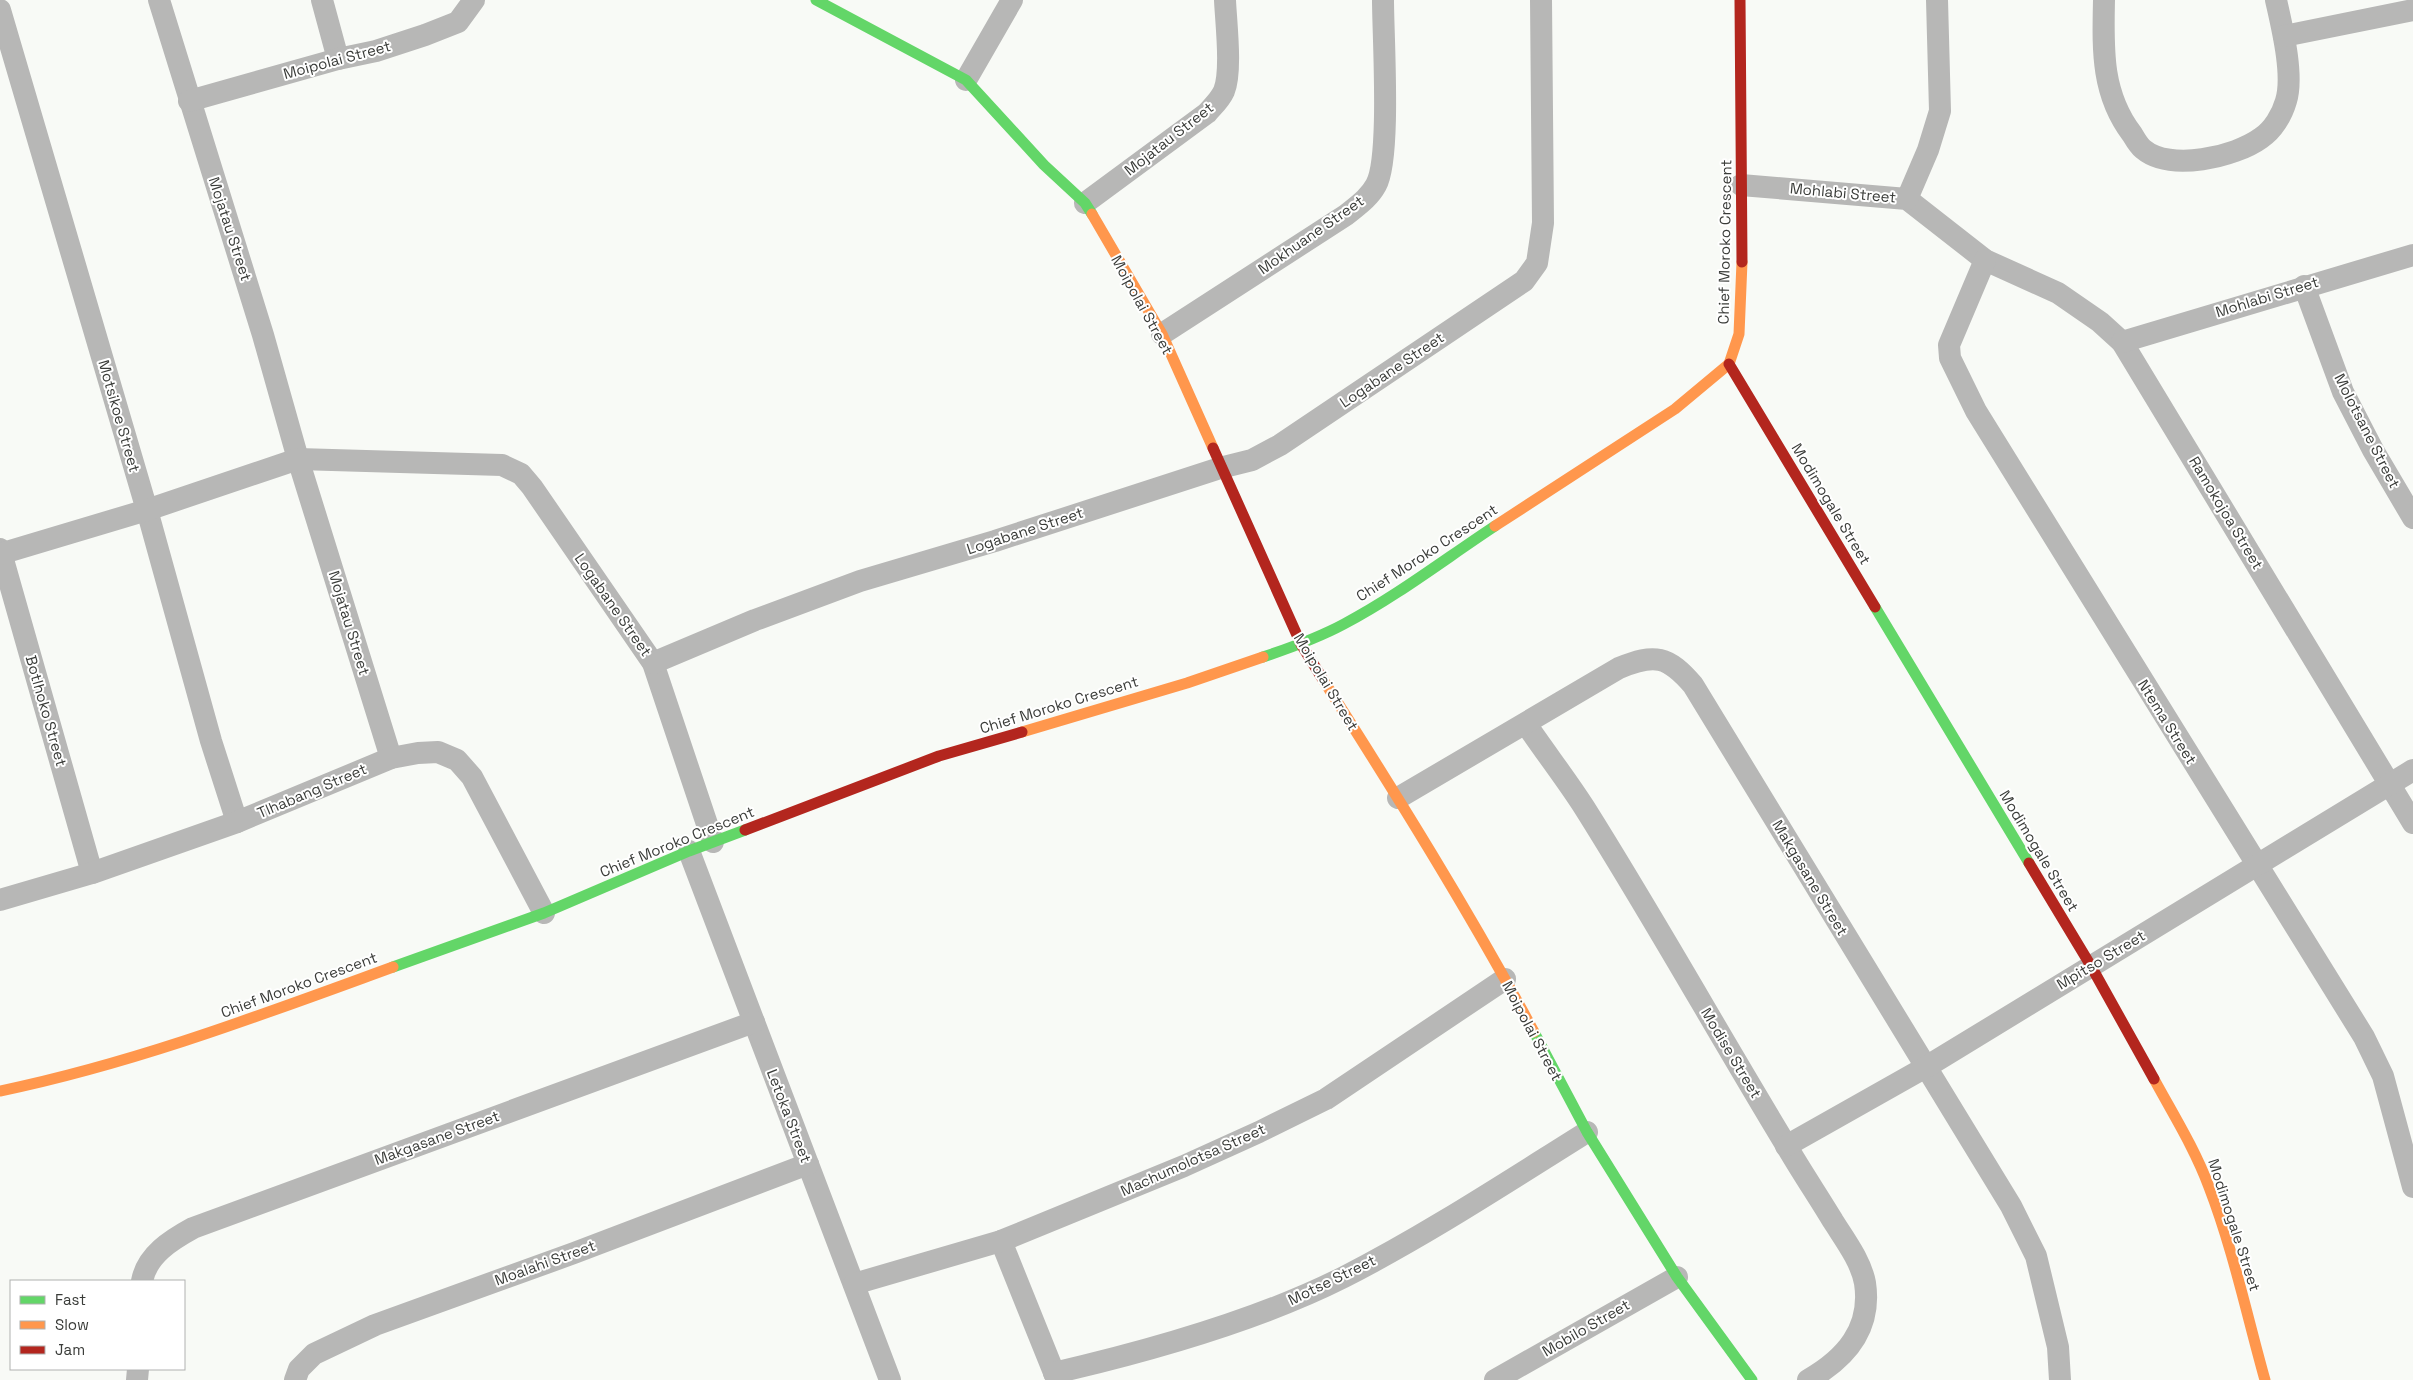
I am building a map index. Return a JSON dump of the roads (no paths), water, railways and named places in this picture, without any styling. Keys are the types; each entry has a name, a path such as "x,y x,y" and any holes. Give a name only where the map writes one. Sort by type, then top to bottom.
{"street":[{"name":"Mojatau Street","path":"159,0 391,758"},
{"path":"322,0 338,59"},
{"name":"Moipolai Street","path":"189,101 338,59 376,51 447,28 458,22 474,0"},
{"name":"Moipolai Street","path":"816,0 966,80 1044,166 1085,204 1162,334 1220,468 1301,644 1398,798 1505,979 1587,1132 1677,1277 1752,1380"},
{"path":"966,80 1012,0"},
{"name":"Mojatau Street","path":"1085,204 1207,113 1219,100 1226,82 1227,68 1225,0"},
{"name":"Mokhuane Street","path":"1162,334 1346,215 1366,199 1377,184 1382,167 1384,142 1382,0"},
{"name":"Logabane Street","path":"298,459 502,465 514,469 532,486 653,663 756,620 860,581 995,541 1220,468 1252,460 1280,445 1524,281 1533,272 1539,255 1544,223 1541,0"},
{"name":"Chief Moroko Crescent","path":"0,1091 62,1078 207,1034 544,913 689,851 939,756 1187,683 1301,644 1344,624 1380,603 1550,489 1675,409 1729,364 1739,334 1742,265 1740,0"},
{"path":"1907,199 1928,150 1940,111 1937,0"},
{"path":"2104,0 2103,37 2109,92 2124,124 2143,149 2163,160 2181,161 2212,157 2238,150 2262,138 2279,119 2289,89 2284,36 2276,0"},
{"name":"Motsikoe Street","path":"0,10 147,510 211,742 237,822"},
{"path":"2284,36 2413,10"},
{"name":"Mohlabi Street","path":"1741,185 1907,199 1985,260"},
{"name":"Mohlabi Street","path":"2122,342 2304,286 2413,255"},
{"name":"Ramokojoa Street","path":"1985,260 2058,293 2100,322 2122,342 2413,823"},
{"name":"Ntema Street","path":"1985,260 1949,345 1950,358 1976,411 2364,1037 2383,1076 2413,1188"},
{"name":"Molotsane Street","path":"2304,286 2343,392 2373,450 2413,518"},
{"name":"Modimogale Street","path":"1729,364 2091,966 2192,1146 2209,1186 2226,1238 2264,1380"},
{"path":"0,552 147,510 298,459"},
{"name":"Botlhoko Street","path":"0,552 92,873"},
{"name":"Makgasane Street","path":"1398,798 1619,668 1633,662 1650,659 1665,661 1677,667 1693,685 2011,1206 2036,1256 2058,1346 2060,1380"},
{"path":"653,663 713,842"},
{"name":"Modise Street","path":"1526,724 1583,805 1786,1146 1851,1249 1861,1270 1865,1284 1862,1322 1856,1339 1840,1359 1808,1380"},
{"name":"Tlhabang Street","path":"0,900 92,873 237,822 391,758 418,753 438,752 450,755 464,766 472,778 544,913"},
{"name":"Mpitso Street","path":"1786,1146 1926,1067 2257,867 2413,770"},
{"name":"Letoka Street","path":"689,851 890,1380"},
{"name":"Machumolotsa Street","path":"854,1284 1001,1241 1184,1166 1326,1099 1505,979"},
{"name":"Makgasane Street","path":"142,1280 147,1267 157,1253 171,1240 193,1228 754,1022"},
{"name":"Motse Street","path":"1055,1376 1124,1357 1210,1329 1286,1303 1334,1281 1413,1239 1587,1132"},
{"name":"Moalahi Street","path":"295,1380 299,1369 314,1354 375,1325 574,1253 808,1164"},
{"path":"1001,1241 1055,1376"},
{"name":"Mobilo Street","path":"1495,1380 1677,1277"}]}
